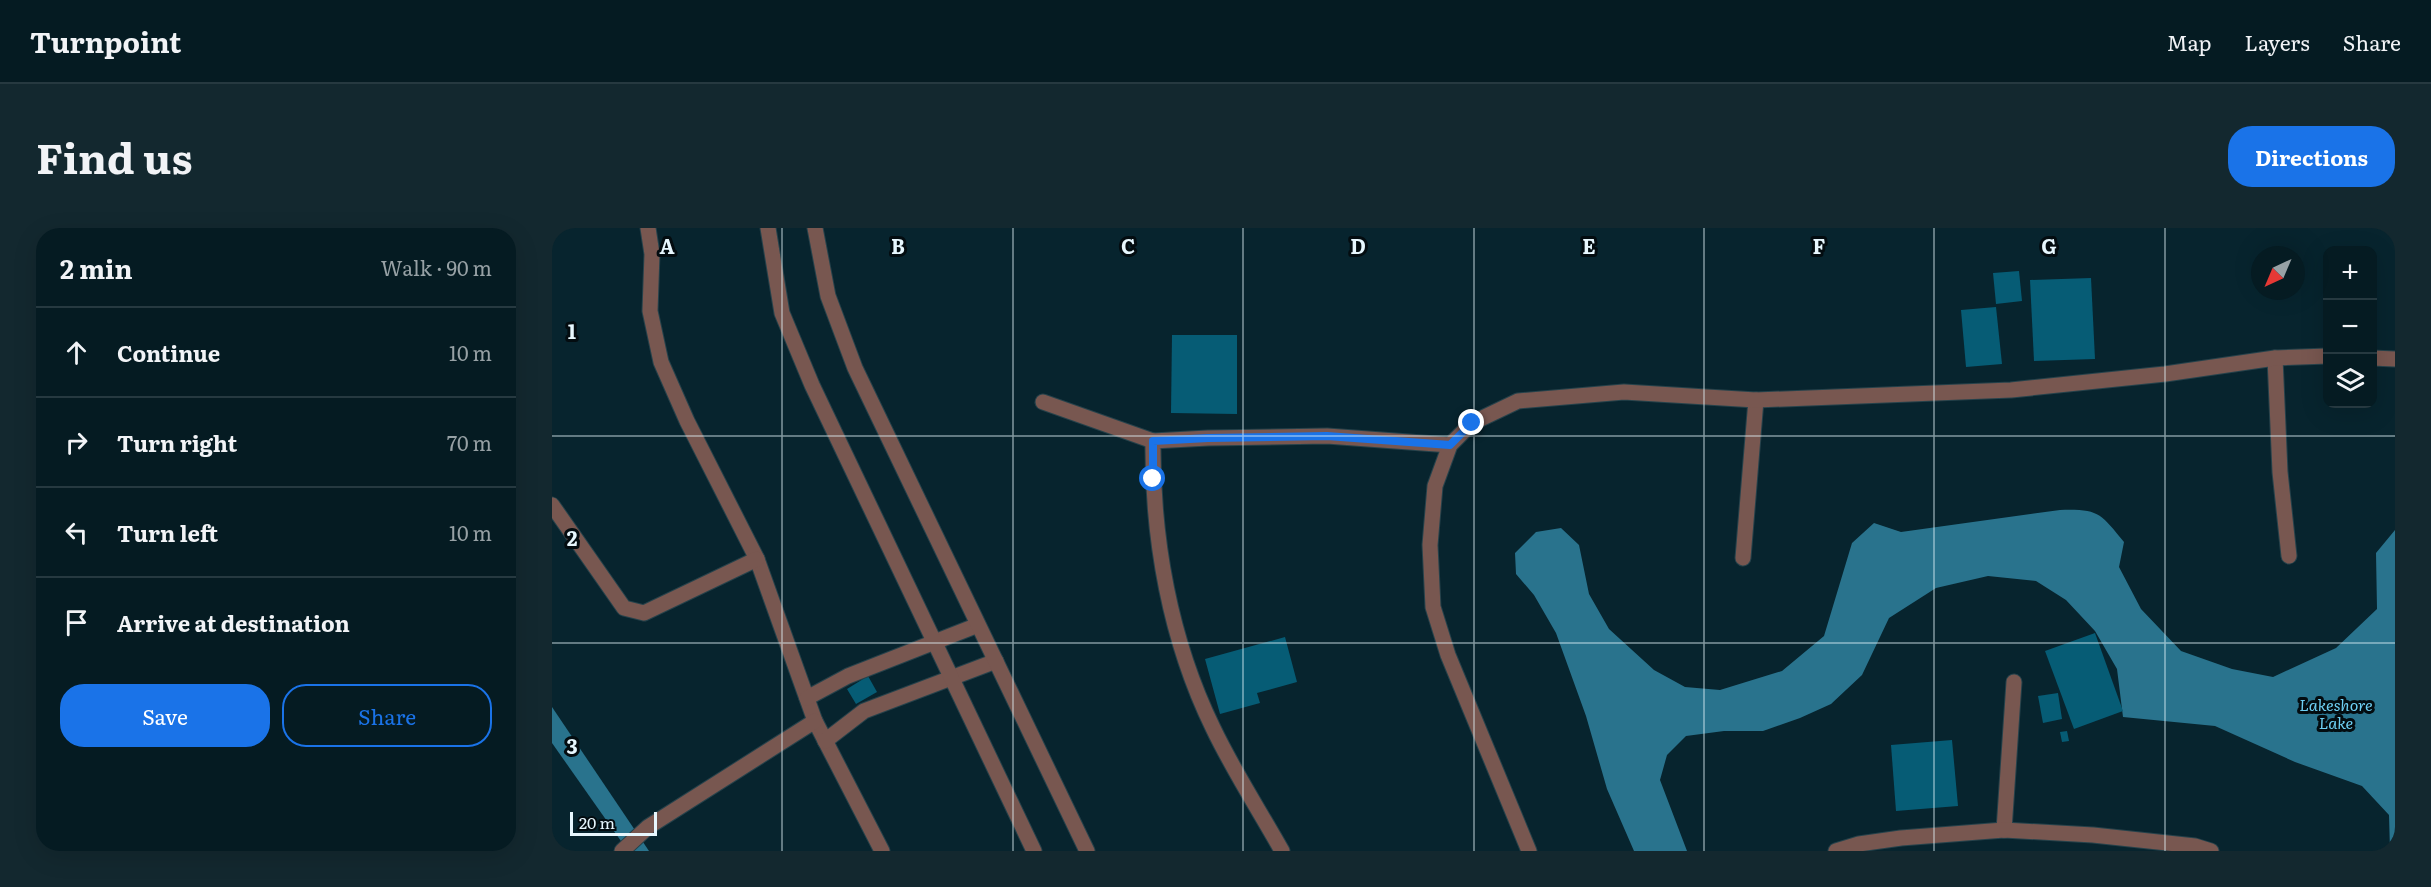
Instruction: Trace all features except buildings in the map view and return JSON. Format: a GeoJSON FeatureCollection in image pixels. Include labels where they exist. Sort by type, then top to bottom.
{"type":"FeatureCollection","features":[{"type":"Feature","properties":{"kind":"street"},"geometry":{"type":"LineString","coordinates":[[648,228],[652,254],[650,310],[661,362],[687,421],[757,559],[815,721],[882,851]]}},
{"type":"Feature","properties":{"kind":"street"},"geometry":{"type":"LineString","coordinates":[[768,228],[782,313],[812,385],[1034,851]]}},
{"type":"Feature","properties":{"kind":"street"},"geometry":{"type":"LineString","coordinates":[[815,228],[828,296],[855,368],[1087,851]]}},
{"type":"Feature","properties":{"kind":"street"},"geometry":{"type":"LineString","coordinates":[[1529,851],[1448,655],[1433,606],[1430,544],[1436,486],[1450,445],[1472,423],[1518,401],[1624,392],[1756,400],[2011,390],[2165,374],[2275,358],[2323,356]]}},
{"type":"Feature","properties":{"kind":"street"},"geometry":{"type":"LineString","coordinates":[[2275,358],[2280,472],[2289,556]]}},
{"type":"Feature","properties":{"kind":"street"},"geometry":{"type":"LineString","coordinates":[[2377,358],[2395,359]]}},
{"type":"Feature","properties":{"kind":"street"},"geometry":{"type":"LineString","coordinates":[[1743,558],[1756,400]]}},
{"type":"Feature","properties":{"kind":"street"},"geometry":{"type":"LineString","coordinates":[[1043,402],[1153,441],[1327,436],[1450,445]]}},
{"type":"Feature","properties":{"kind":"street"},"geometry":{"type":"LineString","coordinates":[[1153,441],[1156,530],[1170,601],[1186,662],[1213,728],[1282,851]]}},
{"type":"Feature","properties":{"kind":"street"},"geometry":{"type":"LineString","coordinates":[[552,506],[624,608],[645,613],[757,559]]}},
{"type":"Feature","properties":{"kind":"street"},"geometry":{"type":"LineString","coordinates":[[807,698],[848,676],[978,625]]}},
{"type":"Feature","properties":{"kind":"street"},"geometry":{"type":"LineString","coordinates":[[825,741],[864,711],[996,661]]}},
{"type":"Feature","properties":{"kind":"street"},"geometry":{"type":"LineString","coordinates":[[2004,830],[2014,682]]}},
{"type":"Feature","properties":{"kind":"street"},"geometry":{"type":"LineString","coordinates":[[622,851],[648,827],[815,721]]}},
{"type":"Feature","properties":{"kind":"street"},"geometry":{"type":"LineString","coordinates":[[1836,851],[1901,838],[2004,830],[2093,835],[2195,846],[2211,851]]}},
{"type":"Feature","properties":{"kind":"water","name":"Lakeshore Lake"},"geometry":{"type":"Polygon","coordinates":[[[2060,510],[2091,512],[2103,519],[2116,532],[2124,542],[2119,567],[2141,609],[2181,651],[2232,669],[2273,677],[2336,648],[2377,609],[2376,553],[2395,530],[2395,851],[2390,851],[2389,815],[2362,786],[2295,762],[2215,726],[2123,717],[2117,669],[2095,631],[2066,600],[2036,581],[1988,576],[1936,588],[1889,618],[1862,675],[1831,704],[1763,731],[1724,731],[1686,736],[1667,755],[1660,780],[1687,851],[1634,851],[1607,789],[1586,716],[1556,633],[1534,595],[1516,574],[1515,553],[1536,532],[1561,528],[1579,545],[1589,594],[1609,629],[1654,670],[1685,687],[1720,690],[1782,671],[1824,636],[1852,543],[1874,523],[1901,532],[2060,510]]]}},
{"type":"Feature","properties":{"kind":"water"},"geometry":{"type":"Polygon","coordinates":[[[552,707],[649,851],[628,851],[552,743],[552,707]]]}},
{"type":"Feature","properties":{"kind":"route"},"geometry":{"type":"LineString","coordinates":[[1153,479],[1153,441],[1327,436],[1450,445],[1472,423]]}}]}
